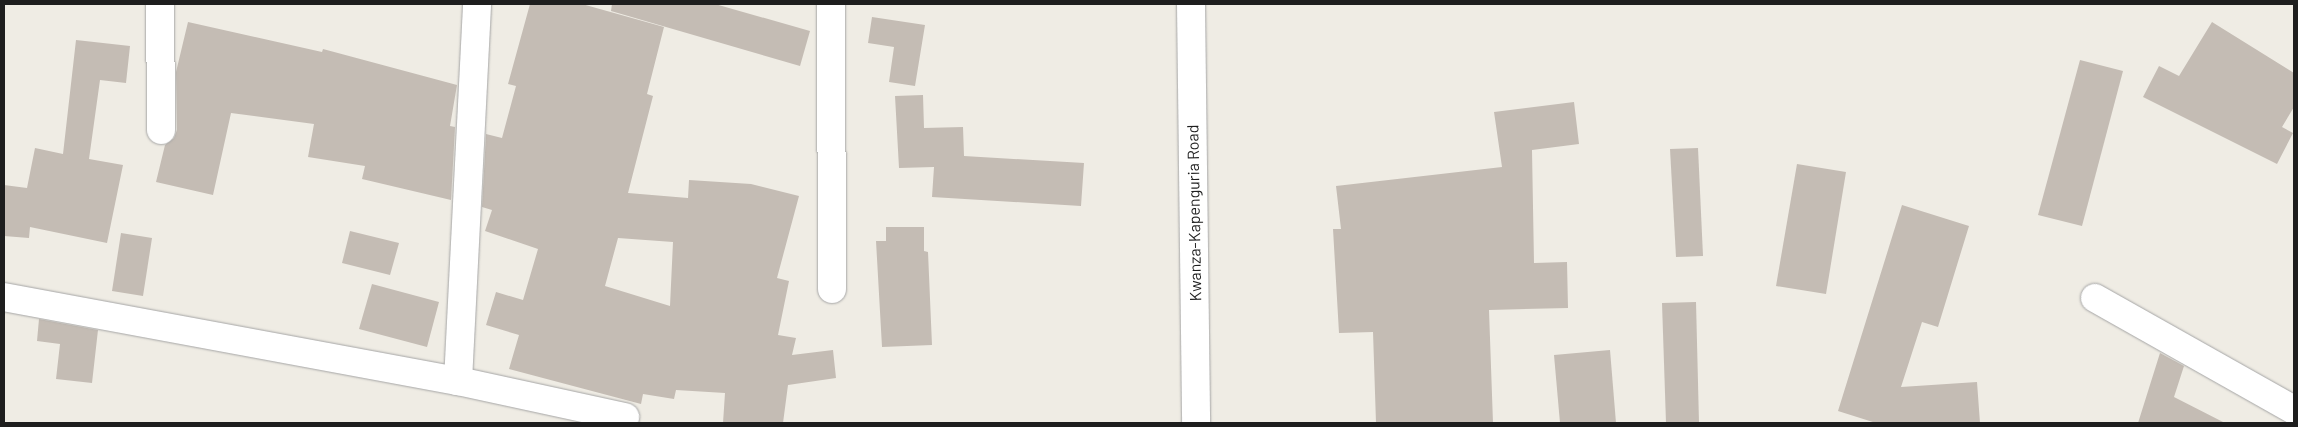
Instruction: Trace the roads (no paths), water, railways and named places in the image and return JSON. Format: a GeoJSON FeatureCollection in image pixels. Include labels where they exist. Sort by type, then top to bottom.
{"type":"FeatureCollection","features":[{"type":"Feature","properties":{"kind":"street"},"geometry":{"type":"LineString","coordinates":[[160,4],[161,130]]}},
{"type":"Feature","properties":{"kind":"street"},"geometry":{"type":"LineString","coordinates":[[458,381],[477,4]]}},
{"type":"Feature","properties":{"kind":"street"},"geometry":{"type":"LineString","coordinates":[[831,4],[832,289]]}},
{"type":"Feature","properties":{"kind":"street","name":"Kwanza-Kapenguria Road"},"geometry":{"type":"LineString","coordinates":[[1191,4],[1196,423]]}},
{"type":"Feature","properties":{"kind":"street"},"geometry":{"type":"LineString","coordinates":[[4,297],[458,381],[625,417]]}},
{"type":"Feature","properties":{"kind":"street"},"geometry":{"type":"LineString","coordinates":[[2095,298],[2294,410]]}}]}
